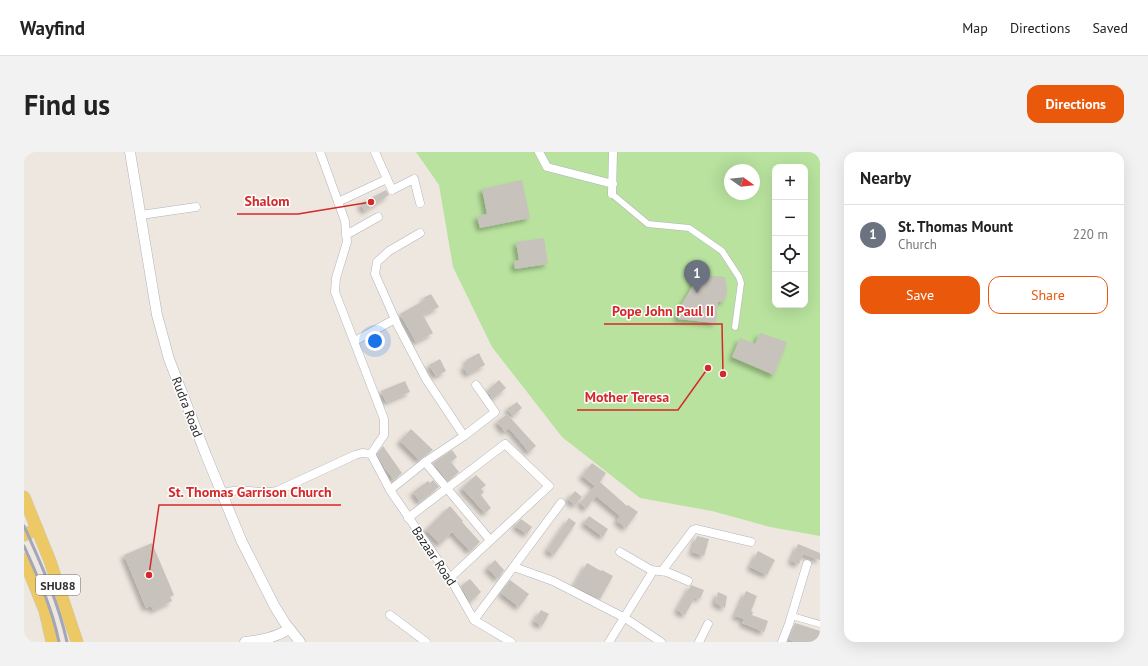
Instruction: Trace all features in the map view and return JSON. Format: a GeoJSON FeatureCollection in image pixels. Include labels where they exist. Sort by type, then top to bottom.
{"type":"FeatureCollection","features":[{"type":"Feature","properties":{"kind":"main road","name":"SHU88"},"geometry":{"type":"LineString","coordinates":[[24,497],[55,576],[77,642]]}},
{"type":"Feature","properties":{"kind":"main road"},"geometry":{"type":"LineString","coordinates":[[24,535],[37,529]]}},
{"type":"Feature","properties":{"kind":"main road","name":"SHU88"},"geometry":{"type":"LineString","coordinates":[[24,560],[44,612],[52,642]]}},
{"type":"Feature","properties":{"kind":"street","name":"Rudra Road"},"geometry":{"type":"LineString","coordinates":[[130,152],[157,315],[165,348],[187,408],[242,542],[275,607],[300,642]]}},
{"type":"Feature","properties":{"kind":"street"},"geometry":{"type":"LineString","coordinates":[[222,494],[237,490],[266,492],[277,491],[355,455],[362,453],[372,454],[384,435],[384,419],[335,292],[336,278],[347,242],[346,221],[320,152]]}},
{"type":"Feature","properties":{"kind":"street"},"geometry":{"type":"LineString","coordinates":[[374,152],[392,190],[414,179],[420,203]]}},
{"type":"Feature","properties":{"kind":"street"},"geometry":{"type":"LineString","coordinates":[[539,152],[547,167],[612,184]]}},
{"type":"Feature","properties":{"kind":"street"},"geometry":{"type":"LineString","coordinates":[[613,152],[612,194],[648,224],[689,228],[722,251],[739,277],[741,283],[735,327]]}},
{"type":"Feature","properties":{"kind":"street"},"geometry":{"type":"LineString","coordinates":[[338,202],[387,179]]}},
{"type":"Feature","properties":{"kind":"street"},"geometry":{"type":"LineString","coordinates":[[141,215],[196,207]]}},
{"type":"Feature","properties":{"kind":"street"},"geometry":{"type":"LineString","coordinates":[[346,235],[378,217]]}},
{"type":"Feature","properties":{"kind":"street"},"geometry":{"type":"LineString","coordinates":[[420,233],[389,250],[377,262],[375,274],[395,319],[426,379],[464,436]]}},
{"type":"Feature","properties":{"kind":"street"},"geometry":{"type":"LineString","coordinates":[[354,341],[395,319]]}},
{"type":"Feature","properties":{"kind":"street"},"geometry":{"type":"LineString","coordinates":[[390,490],[425,462],[464,436],[495,412],[476,385]]}},
{"type":"Feature","properties":{"kind":"street"},"geometry":{"type":"LineString","coordinates":[[408,518],[505,444],[549,486],[450,578]]}},
{"type":"Feature","properties":{"kind":"street","name":"Bazaar Road"},"geometry":{"type":"LineString","coordinates":[[372,454],[390,490],[450,578],[474,620],[511,642]]}},
{"type":"Feature","properties":{"kind":"street"},"geometry":{"type":"LineString","coordinates":[[425,462],[490,540]]}},
{"type":"Feature","properties":{"kind":"street"},"geometry":{"type":"LineString","coordinates":[[474,620],[561,503]]}},
{"type":"Feature","properties":{"kind":"street"},"geometry":{"type":"LineString","coordinates":[[662,571],[693,530],[696,529],[751,542]]}},
{"type":"Feature","properties":{"kind":"street"},"geometry":{"type":"LineString","coordinates":[[620,552],[653,571],[662,571],[688,581]]}},
{"type":"Feature","properties":{"kind":"street"},"geometry":{"type":"LineString","coordinates":[[782,642],[792,616],[807,564]]}},
{"type":"Feature","properties":{"kind":"street"},"geometry":{"type":"LineString","coordinates":[[514,567],[553,582],[624,618],[660,642]]}},
{"type":"Feature","properties":{"kind":"street"},"geometry":{"type":"LineString","coordinates":[[609,642],[653,571]]}},
{"type":"Feature","properties":{"kind":"street"},"geometry":{"type":"LineString","coordinates":[[390,615],[426,642]]}},
{"type":"Feature","properties":{"kind":"street"},"geometry":{"type":"LineString","coordinates":[[792,616],[820,624]]}},
{"type":"Feature","properties":{"kind":"street"},"geometry":{"type":"LineString","coordinates":[[699,642],[708,624]]}},
{"type":"Feature","properties":{"kind":"street"},"geometry":{"type":"LineString","coordinates":[[245,642],[269,638],[280,634],[289,628]]}},
{"type":"Feature","properties":{"kind":"green space"},"geometry":{"type":"Polygon","coordinates":[[[416,152],[820,152],[820,536],[770,527],[712,511],[640,498],[562,437],[492,347],[453,267],[439,185],[416,152]]]}},
{"type":"Feature","properties":{"kind":"building"},"geometry":{"type":"Polygon","coordinates":[[[522,180],[530,218],[480,228],[477,216],[487,214],[482,189],[522,180]]]}},
{"type":"Feature","properties":{"kind":"building"},"geometry":{"type":"Polygon","coordinates":[[[386,190],[389,195],[365,211],[360,204],[386,190]]]}},
{"type":"Feature","properties":{"kind":"building"},"geometry":{"type":"Polygon","coordinates":[[[544,238],[548,264],[515,269],[514,261],[519,260],[516,242],[544,238]]]}},
{"type":"Feature","properties":{"kind":"building"},"geometry":{"type":"Polygon","coordinates":[[[693,273],[725,277],[727,289],[726,297],[722,302],[718,302],[716,323],[678,319],[678,311],[692,287],[693,273]]]}},
{"type":"Feature","properties":{"kind":"building"},"geometry":{"type":"Polygon","coordinates":[[[431,294],[439,307],[423,315],[433,333],[416,342],[400,314],[425,300],[423,298],[431,294]]]}},
{"type":"Feature","properties":{"kind":"building"},"geometry":{"type":"Polygon","coordinates":[[[760,333],[787,342],[774,375],[732,357],[740,338],[755,344],[760,333]]]}},
{"type":"Feature","properties":{"kind":"building"},"geometry":{"type":"Polygon","coordinates":[[[479,353],[485,365],[468,374],[463,367],[468,364],[466,360],[479,353]]]}},
{"type":"Feature","properties":{"kind":"building"},"geometry":{"type":"Polygon","coordinates":[[[440,359],[446,371],[436,376],[429,365],[440,359]]]}},
{"type":"Feature","properties":{"kind":"building"},"geometry":{"type":"Polygon","coordinates":[[[499,380],[506,388],[493,399],[487,391],[499,380]]]}},
{"type":"Feature","properties":{"kind":"building"},"geometry":{"type":"Polygon","coordinates":[[[405,381],[410,392],[386,402],[381,391],[405,381]]]}},
{"type":"Feature","properties":{"kind":"building"},"geometry":{"type":"Polygon","coordinates":[[[517,402],[522,408],[513,416],[507,409],[517,402]]]}},
{"type":"Feature","properties":{"kind":"building"},"geometry":{"type":"Polygon","coordinates":[[[507,414],[536,446],[529,452],[509,428],[505,432],[497,422],[507,414]]]}},
{"type":"Feature","properties":{"kind":"building"},"geometry":{"type":"Polygon","coordinates":[[[411,429],[433,450],[419,460],[400,441],[411,429]]]}},
{"type":"Feature","properties":{"kind":"building"},"geometry":{"type":"Polygon","coordinates":[[[383,446],[402,473],[394,480],[384,467],[377,454],[383,446]]]}},
{"type":"Feature","properties":{"kind":"building"},"geometry":{"type":"Polygon","coordinates":[[[452,450],[457,457],[451,462],[459,472],[448,481],[433,463],[452,450]]]}},
{"type":"Feature","properties":{"kind":"building"},"geometry":{"type":"Polygon","coordinates":[[[592,463],[606,473],[600,482],[627,506],[628,505],[638,512],[626,528],[617,521],[620,516],[596,496],[586,509],[580,503],[595,486],[582,476],[592,463]]]}},
{"type":"Feature","properties":{"kind":"building"},"geometry":{"type":"Polygon","coordinates":[[[476,475],[486,485],[481,489],[484,492],[481,495],[491,508],[485,513],[462,488],[476,475]]]}},
{"type":"Feature","properties":{"kind":"building"},"geometry":{"type":"Polygon","coordinates":[[[433,480],[439,487],[420,502],[413,492],[428,481],[430,483],[433,480]]]}},
{"type":"Feature","properties":{"kind":"building"},"geometry":{"type":"Polygon","coordinates":[[[575,491],[582,497],[575,505],[568,499],[575,491]]]}},
{"type":"Feature","properties":{"kind":"building"},"geometry":{"type":"Polygon","coordinates":[[[450,506],[480,542],[470,551],[452,532],[440,544],[426,530],[450,506]]]}},
{"type":"Feature","properties":{"kind":"building"},"geometry":{"type":"Polygon","coordinates":[[[589,516],[608,529],[603,537],[584,523],[589,516]]]}},
{"type":"Feature","properties":{"kind":"building"},"geometry":{"type":"Polygon","coordinates":[[[569,518],[576,523],[554,555],[547,550],[569,518]]]}},
{"type":"Feature","properties":{"kind":"building"},"geometry":{"type":"Polygon","coordinates":[[[521,519],[532,527],[527,534],[515,526],[521,519]]]}},
{"type":"Feature","properties":{"kind":"building"},"geometry":{"type":"Polygon","coordinates":[[[697,536],[709,539],[704,556],[692,552],[697,536]]]}},
{"type":"Feature","properties":{"kind":"building"},"geometry":{"type":"Polygon","coordinates":[[[152,543],[174,595],[170,597],[172,601],[153,610],[151,606],[146,608],[124,555],[152,543]]]}},
{"type":"Feature","properties":{"kind":"building"},"geometry":{"type":"Polygon","coordinates":[[[798,544],[820,553],[820,560],[803,554],[799,564],[791,561],[798,544]]]}},
{"type":"Feature","properties":{"kind":"building"},"geometry":{"type":"Polygon","coordinates":[[[758,551],[775,560],[767,575],[750,567],[758,551]]]}},
{"type":"Feature","properties":{"kind":"building"},"geometry":{"type":"Polygon","coordinates":[[[495,560],[504,570],[498,579],[487,568],[495,560]]]}},
{"type":"Feature","properties":{"kind":"building"},"geometry":{"type":"Polygon","coordinates":[[[587,563],[613,576],[600,599],[574,586],[587,563]]]}},
{"type":"Feature","properties":{"kind":"building"},"geometry":{"type":"Polygon","coordinates":[[[470,579],[481,592],[470,602],[461,586],[470,579]]]}},
{"type":"Feature","properties":{"kind":"building"},"geometry":{"type":"Polygon","coordinates":[[[510,580],[529,594],[519,607],[501,593],[510,580]]]}},
{"type":"Feature","properties":{"kind":"building"},"geometry":{"type":"Polygon","coordinates":[[[691,585],[704,590],[700,599],[695,597],[685,615],[677,610],[691,585]]]}},
{"type":"Feature","properties":{"kind":"building"},"geometry":{"type":"Polygon","coordinates":[[[746,591],[757,596],[751,611],[753,612],[752,615],[768,621],[764,632],[742,623],[744,619],[735,616],[746,591]]]}},
{"type":"Feature","properties":{"kind":"building"},"geometry":{"type":"Polygon","coordinates":[[[718,592],[727,596],[725,608],[715,603],[718,592]]]}},
{"type":"Feature","properties":{"kind":"building"},"geometry":{"type":"Polygon","coordinates":[[[541,610],[549,614],[542,626],[534,621],[541,610]]]}},
{"type":"Feature","properties":{"kind":"building"},"geometry":{"type":"Polygon","coordinates":[[[795,623],[820,631],[820,642],[794,642],[789,639],[795,623]]]}},
{"type":"Feature","properties":{"kind":"railway"},"geometry":{"type":"LineString","coordinates":[[24,526],[54,597],[67,642]]}},
{"type":"Feature","properties":{"kind":"railway"},"geometry":{"type":"LineString","coordinates":[[24,546],[49,605],[59,642]]}},
{"type":"Feature","properties":{"kind":"place","name":"Shalom"},"geometry":{"type":"Point","coordinates":[371,202]}},
{"type":"Feature","properties":{"kind":"place","name":"St. Thomas Mount"},"geometry":{"type":"Point","coordinates":[697,293]}},
{"type":"Feature","properties":{"kind":"place","name":"Mother Teresa"},"geometry":{"type":"Point","coordinates":[708,368]}},
{"type":"Feature","properties":{"kind":"place","name":"Pope John Paul II"},"geometry":{"type":"Point","coordinates":[723,374]}},
{"type":"Feature","properties":{"kind":"place","name":"St. Thomas Garrison Church"},"geometry":{"type":"Point","coordinates":[149,575]}}]}
